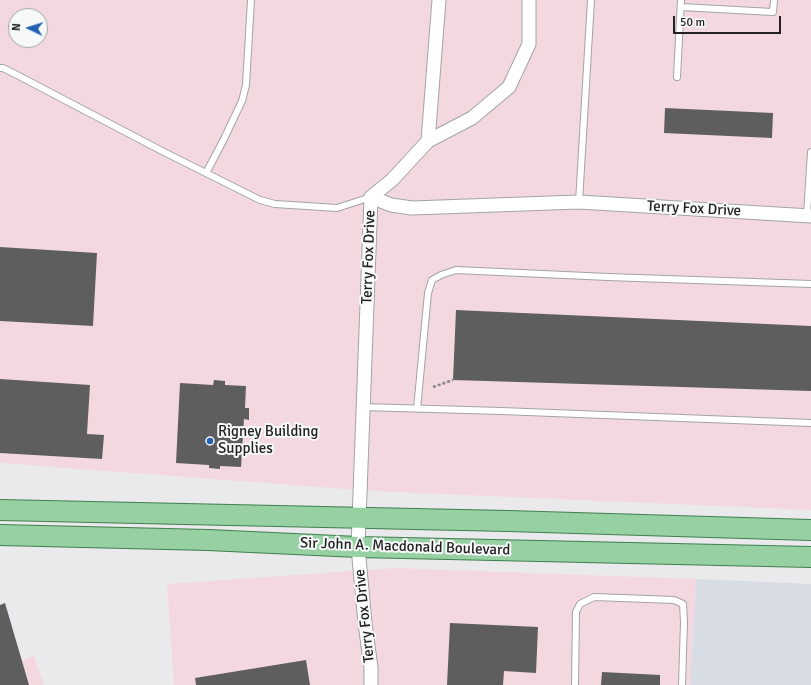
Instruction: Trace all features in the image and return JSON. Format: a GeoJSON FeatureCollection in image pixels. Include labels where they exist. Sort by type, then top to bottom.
{"type":"FeatureCollection","features":[{"type":"Feature","properties":{"kind":"main road","name":"Sir John A. Macdonald Boulevard"},"geometry":{"type":"LineString","coordinates":[[0,510],[516,521],[811,530]]}},
{"type":"Feature","properties":{"kind":"main road","name":"Sir John A. Macdonald Boulevard"},"geometry":{"type":"LineString","coordinates":[[0,535],[208,540],[358,546],[811,557]]}},
{"type":"Feature","properties":{"kind":"street"},"geometry":{"type":"LineString","coordinates":[[428,141],[439,0]]}},
{"type":"Feature","properties":{"kind":"street"},"geometry":{"type":"LineString","coordinates":[[371,197],[392,180],[428,141],[472,118],[509,87],[529,44],[529,0]]}},
{"type":"Feature","properties":{"kind":"street","name":"Terry Fox Drive"},"geometry":{"type":"LineString","coordinates":[[370,685],[371,668],[358,546],[371,197],[391,205],[412,208],[579,202],[809,215]]}},
{"type":"Feature","properties":{"kind":"lane"},"geometry":{"type":"LineString","coordinates":[[206,173],[242,101],[246,85],[251,0]]}},
{"type":"Feature","properties":{"kind":"lane"},"geometry":{"type":"LineString","coordinates":[[579,202],[591,0]]}},
{"type":"Feature","properties":{"kind":"lane"},"geometry":{"type":"LineString","coordinates":[[677,77],[682,0]]}},
{"type":"Feature","properties":{"kind":"lane"},"geometry":{"type":"LineString","coordinates":[[681,7],[773,12],[774,0]]}},
{"type":"Feature","properties":{"kind":"lane"},"geometry":{"type":"LineString","coordinates":[[0,68],[19,76],[162,152],[260,200],[275,204],[337,208],[371,197]]}},
{"type":"Feature","properties":{"kind":"lane"},"geometry":{"type":"LineString","coordinates":[[809,215],[811,152]]}},
{"type":"Feature","properties":{"kind":"lane"},"geometry":{"type":"LineString","coordinates":[[417,409],[428,293],[432,280],[456,270],[623,278],[811,284]]}},
{"type":"Feature","properties":{"kind":"lane"},"geometry":{"type":"LineString","coordinates":[[363,407],[811,423]]}},
{"type":"Feature","properties":{"kind":"lane"},"geometry":{"type":"LineString","coordinates":[[574,685],[576,612],[580,604],[594,597],[674,600],[683,604],[684,622],[682,685]]}},
{"type":"Feature","properties":{"kind":"path"},"geometry":{"type":"LineString","coordinates":[[433,386],[453,380]]}},
{"type":"Feature","properties":{"kind":"shaded area"},"geometry":{"type":"Polygon","coordinates":[[[0,0],[811,0],[811,510],[371,491],[0,463],[0,0]]]}},
{"type":"Feature","properties":{"kind":"shaded area"},"geometry":{"type":"Polygon","coordinates":[[[395,568],[696,579],[690,685],[174,685],[167,584],[395,568]]]}},
{"type":"Feature","properties":{"kind":"shaded area"},"geometry":{"type":"Polygon","coordinates":[[[696,579],[811,584],[811,685],[690,685],[696,579]]]}},
{"type":"Feature","properties":{"kind":"shaded area"},"geometry":{"type":"Polygon","coordinates":[[[34,656],[44,685],[0,685],[0,667],[34,656]]]}},
{"type":"Feature","properties":{"kind":"building"},"geometry":{"type":"Polygon","coordinates":[[[665,108],[773,113],[772,138],[664,133],[665,108]]]}},
{"type":"Feature","properties":{"kind":"building"},"geometry":{"type":"Polygon","coordinates":[[[0,247],[97,253],[93,326],[0,321],[0,247]]]}},
{"type":"Feature","properties":{"kind":"building"},"geometry":{"type":"Polygon","coordinates":[[[456,310],[811,326],[811,391],[453,380],[456,310]]]}},
{"type":"Feature","properties":{"kind":"building"},"geometry":{"type":"Polygon","coordinates":[[[0,379],[90,385],[87,434],[104,435],[102,459],[0,453],[0,379]]]}},
{"type":"Feature","properties":{"kind":"building","name":"Rigney Building Supplies"},"geometry":{"type":"Polygon","coordinates":[[[214,380],[225,381],[225,385],[246,386],[245,408],[249,408],[249,420],[244,419],[241,467],[220,466],[220,469],[209,468],[209,465],[176,463],[180,383],[213,385],[214,380]]]}},
{"type":"Feature","properties":{"kind":"building"},"geometry":{"type":"Polygon","coordinates":[[[5,603],[29,685],[0,685],[0,605],[5,603]]]}},
{"type":"Feature","properties":{"kind":"building"},"geometry":{"type":"Polygon","coordinates":[[[450,623],[538,627],[536,673],[504,671],[503,685],[447,685],[450,623]]]}},
{"type":"Feature","properties":{"kind":"building"},"geometry":{"type":"Polygon","coordinates":[[[306,660],[310,685],[196,685],[195,678],[306,660]]]}},
{"type":"Feature","properties":{"kind":"building"},"geometry":{"type":"Polygon","coordinates":[[[602,672],[660,675],[660,685],[601,685],[602,672]]]}},
{"type":"Feature","properties":{"kind":"place","name":"Rigney Building Supplies"},"geometry":{"type":"Point","coordinates":[210,441]}}]}
